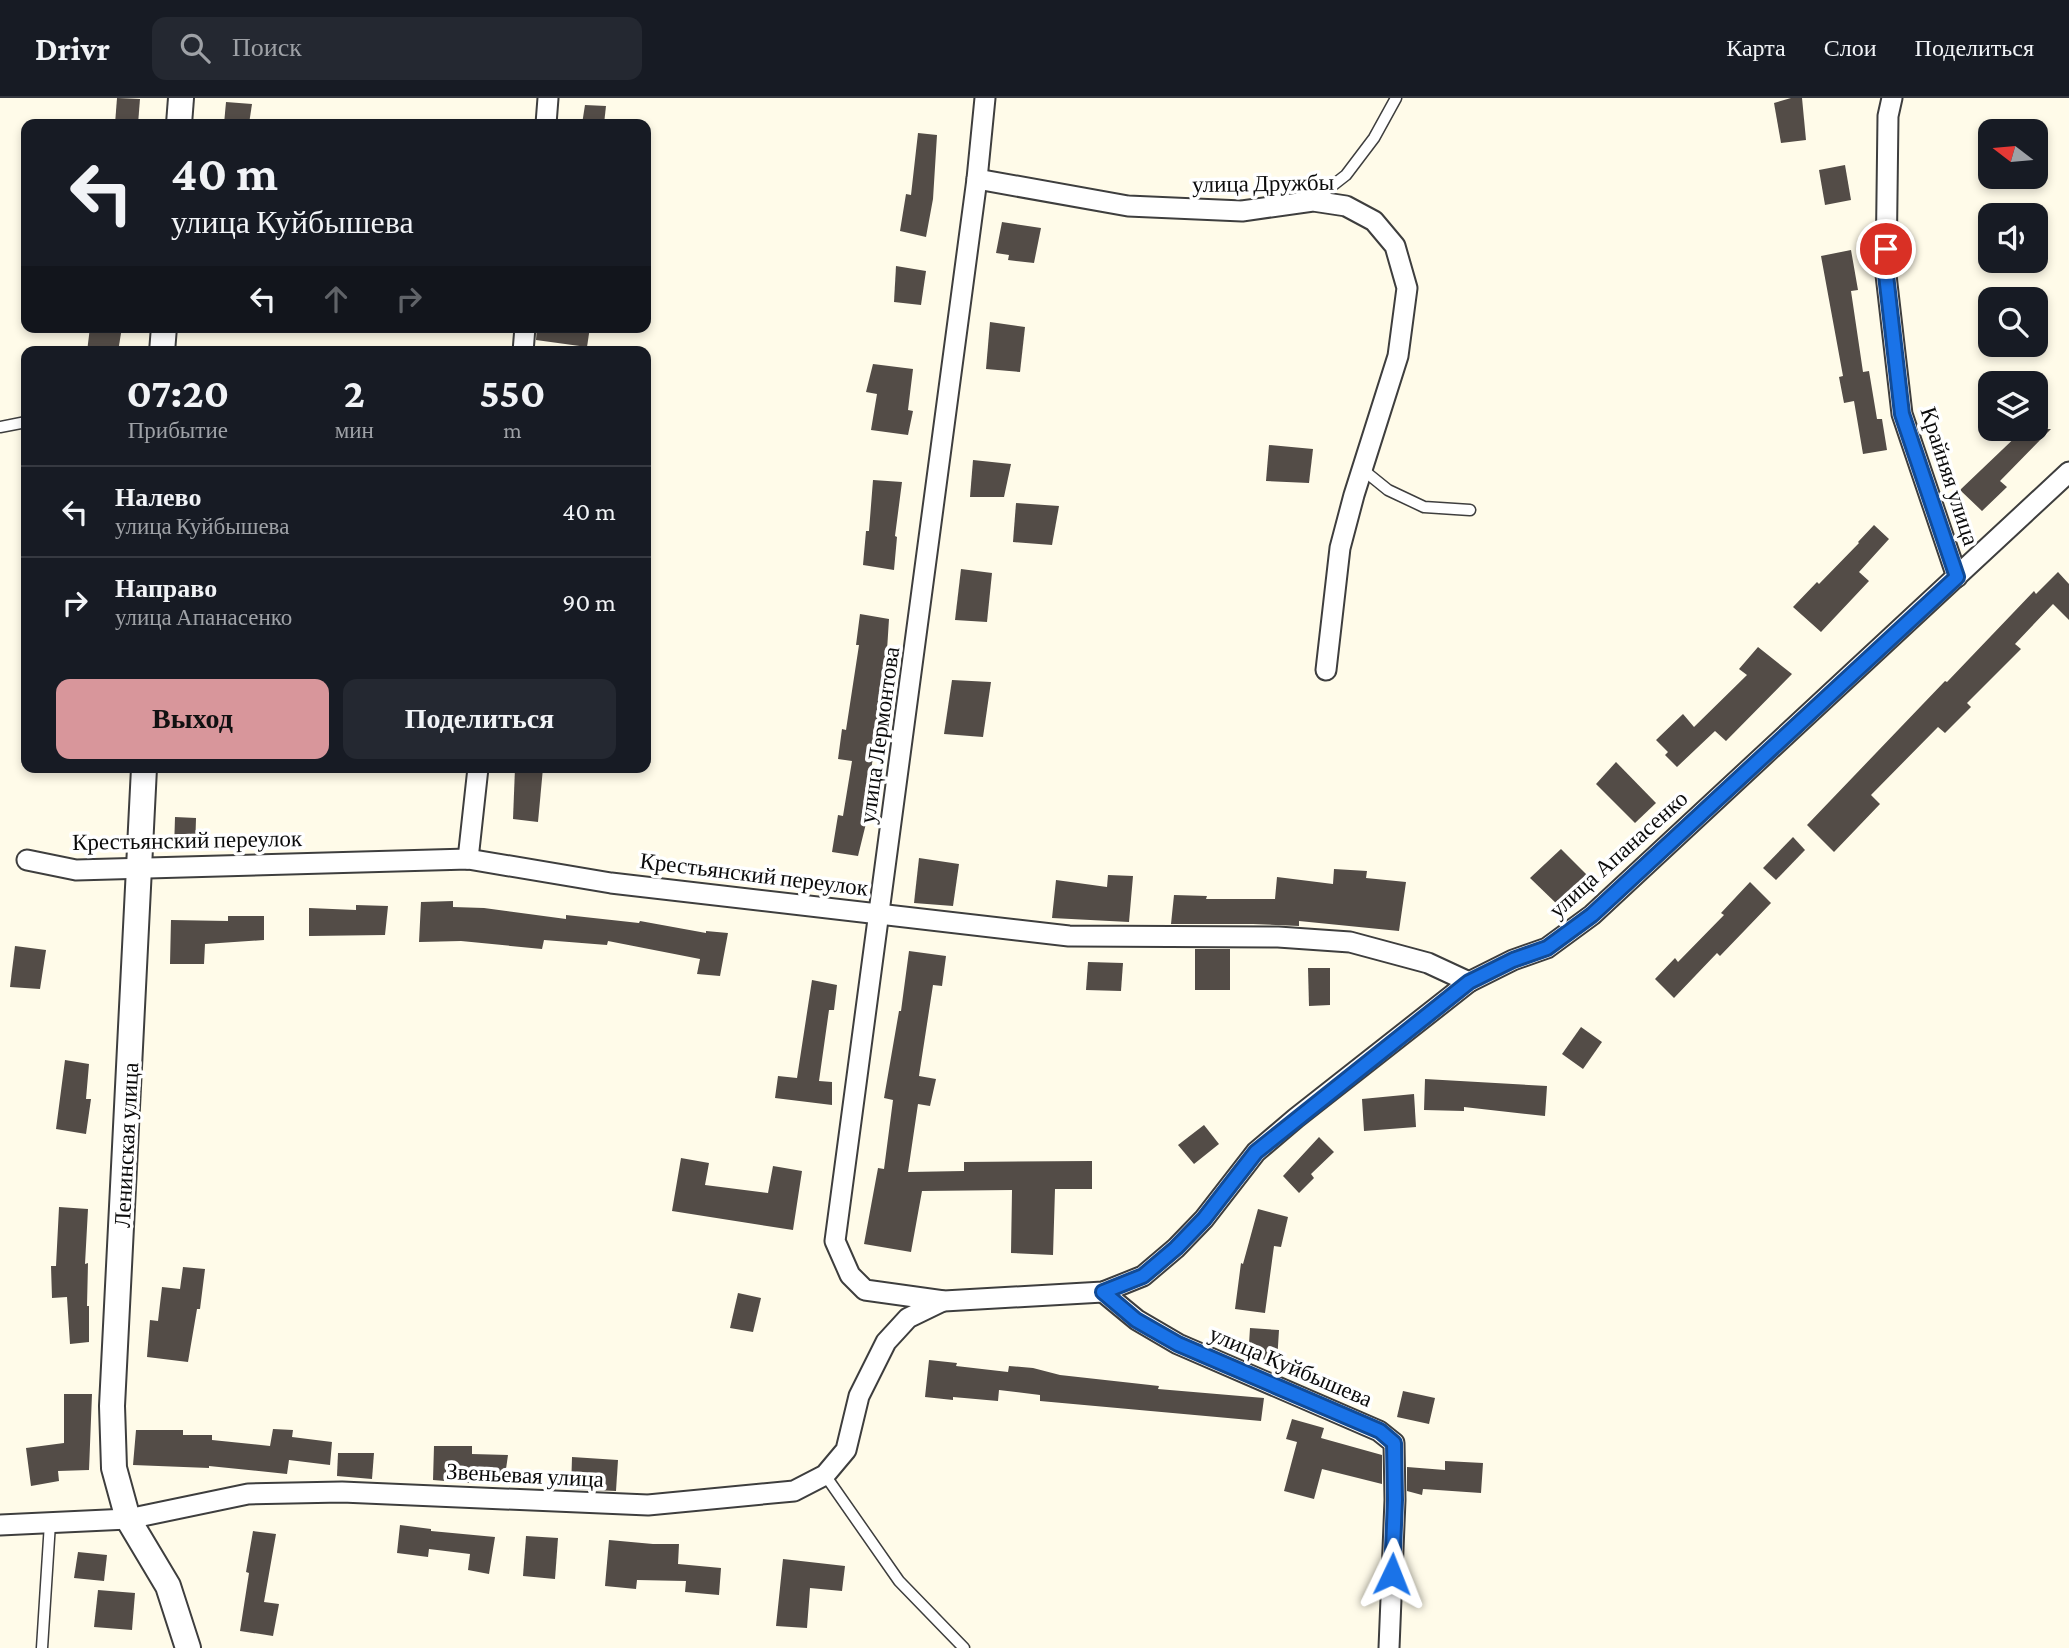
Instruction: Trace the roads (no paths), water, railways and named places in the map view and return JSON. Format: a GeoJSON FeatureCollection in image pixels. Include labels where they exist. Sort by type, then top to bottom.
{"type":"FeatureCollection","features":[{"type":"Feature","properties":{"kind":"street"},"geometry":{"type":"LineString","coordinates":[[179,119],[181,98]]}},
{"type":"Feature","properties":{"kind":"street"},"geometry":{"type":"LineString","coordinates":[[546,119],[548,98]]}},
{"type":"Feature","properties":{"kind":"street","name":"улица Лермонтова"},"geometry":{"type":"LineString","coordinates":[[944,1301],[865,1290],[850,1275],[835,1241],[978,179],[985,98]]}},
{"type":"Feature","properties":{"kind":"street","name":"Крайняя улица"},"geometry":{"type":"LineString","coordinates":[[1892,98],[1888,116],[1886,275],[1902,414],[1957,577]]}},
{"type":"Feature","properties":{"kind":"street","name":"улица Дружбы"},"geometry":{"type":"LineString","coordinates":[[978,179],[1128,206],[1242,211],[1313,201],[1346,206],[1374,221],[1395,246],[1407,288],[1398,356],[1340,548],[1326,670]]}},
{"type":"Feature","properties":{"kind":"street","name":"улица Апанасенко"},"geometry":{"type":"LineString","coordinates":[[944,1301],[1103,1292],[1143,1276],[1204,1219],[1256,1152],[1469,982],[1513,960],[1547,948],[1592,915],[2069,471]]}},
{"type":"Feature","properties":{"kind":"street","name":"Ленинская улица"},"geometry":{"type":"LineString","coordinates":[[144,773],[113,1406],[114,1468],[128,1519],[167,1586],[188,1648]]}},
{"type":"Feature","properties":{"kind":"street"},"geometry":{"type":"LineString","coordinates":[[468,859],[477,773]]}},
{"type":"Feature","properties":{"kind":"street","name":"Крестьянский переулок"},"geometry":{"type":"LineString","coordinates":[[27,860],[76,870],[468,859],[611,883],[1069,936],[1278,937],[1350,942],[1428,963],[1469,982]]}},
{"type":"Feature","properties":{"kind":"street","name":"улица Куйбышева"},"geometry":{"type":"LineString","coordinates":[[1103,1292],[1136,1320],[1178,1344],[1380,1431],[1394,1443],[1395,1500],[1389,1648]]}},
{"type":"Feature","properties":{"kind":"street","name":"Звеньевая улица"},"geometry":{"type":"LineString","coordinates":[[0,1525],[128,1519],[248,1494],[342,1492],[648,1506],[794,1491],[825,1475],[846,1450],[859,1396],[886,1342],[908,1318],[944,1301]]}},
{"type":"Feature","properties":{"kind":"lane"},"geometry":{"type":"LineString","coordinates":[[1313,201],[1346,175],[1374,138],[1396,98]]}},
{"type":"Feature","properties":{"kind":"lane"},"geometry":{"type":"LineString","coordinates":[[0,427],[21,423]]}},
{"type":"Feature","properties":{"kind":"lane"},"geometry":{"type":"LineString","coordinates":[[1362,470],[1388,490],[1424,507],[1470,510]]}},
{"type":"Feature","properties":{"kind":"lane"},"geometry":{"type":"LineString","coordinates":[[825,1475],[899,1581],[964,1648]]}},
{"type":"Feature","properties":{"kind":"lane"},"geometry":{"type":"LineString","coordinates":[[42,1648],[50,1523]]}}]}
